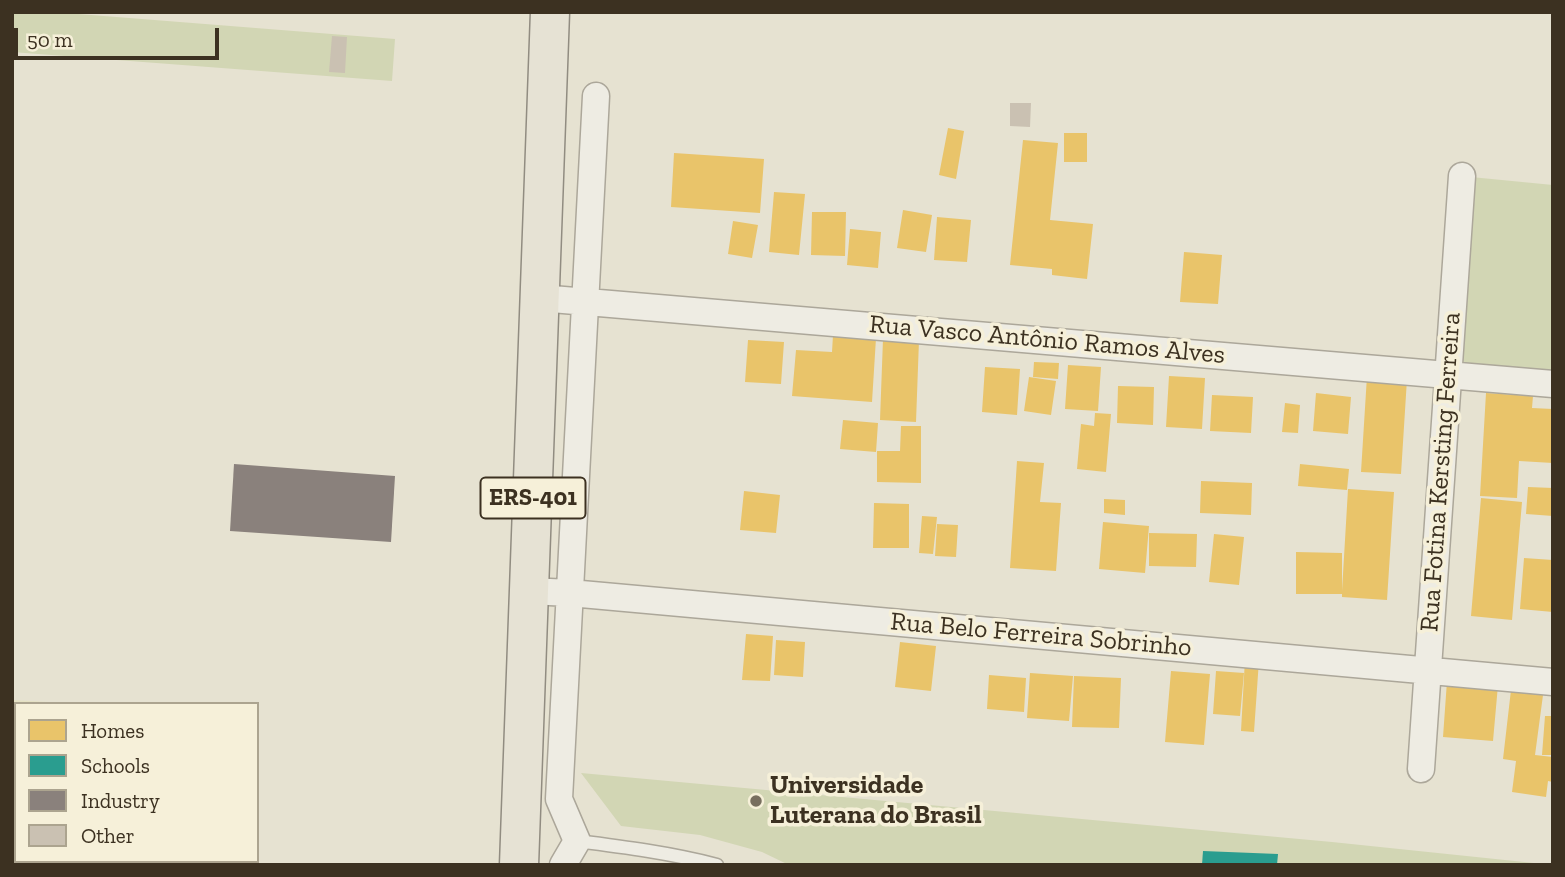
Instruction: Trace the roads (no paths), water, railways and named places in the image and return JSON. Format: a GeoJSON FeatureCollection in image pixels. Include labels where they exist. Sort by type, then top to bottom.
{"type":"FeatureCollection","features":[{"type":"Feature","properties":{"kind":"main road","name":"ERS-401"},"geometry":{"type":"LineString","coordinates":[[519,865],[550,12]]}},
{"type":"Feature","properties":{"kind":"street"},"geometry":{"type":"LineString","coordinates":[[563,865],[577,841],[559,799],[596,96]]}},
{"type":"Feature","properties":{"kind":"street","name":"Rua Fotina Kersting Ferreira"},"geometry":{"type":"LineString","coordinates":[[1421,769],[1462,176]]}},
{"type":"Feature","properties":{"kind":"street","name":"Rua Vasco Antônio Ramos Alves"},"geometry":{"type":"LineString","coordinates":[[540,298],[1553,384]]}},
{"type":"Feature","properties":{"kind":"street","name":"Rua Belo Ferreira Sobrinho"},"geometry":{"type":"LineString","coordinates":[[529,591],[1553,682]]}},
{"type":"Feature","properties":{"kind":"street"},"geometry":{"type":"LineString","coordinates":[[523,769],[559,799]]}},
{"type":"Feature","properties":{"kind":"lane"},"geometry":{"type":"LineString","coordinates":[[577,841],[656,851],[717,865]]}},
{"type":"Feature","properties":{"kind":"place","name":"Universidade Luterana do Brasil"},"geometry":{"type":"Point","coordinates":[756,801]}}]}
